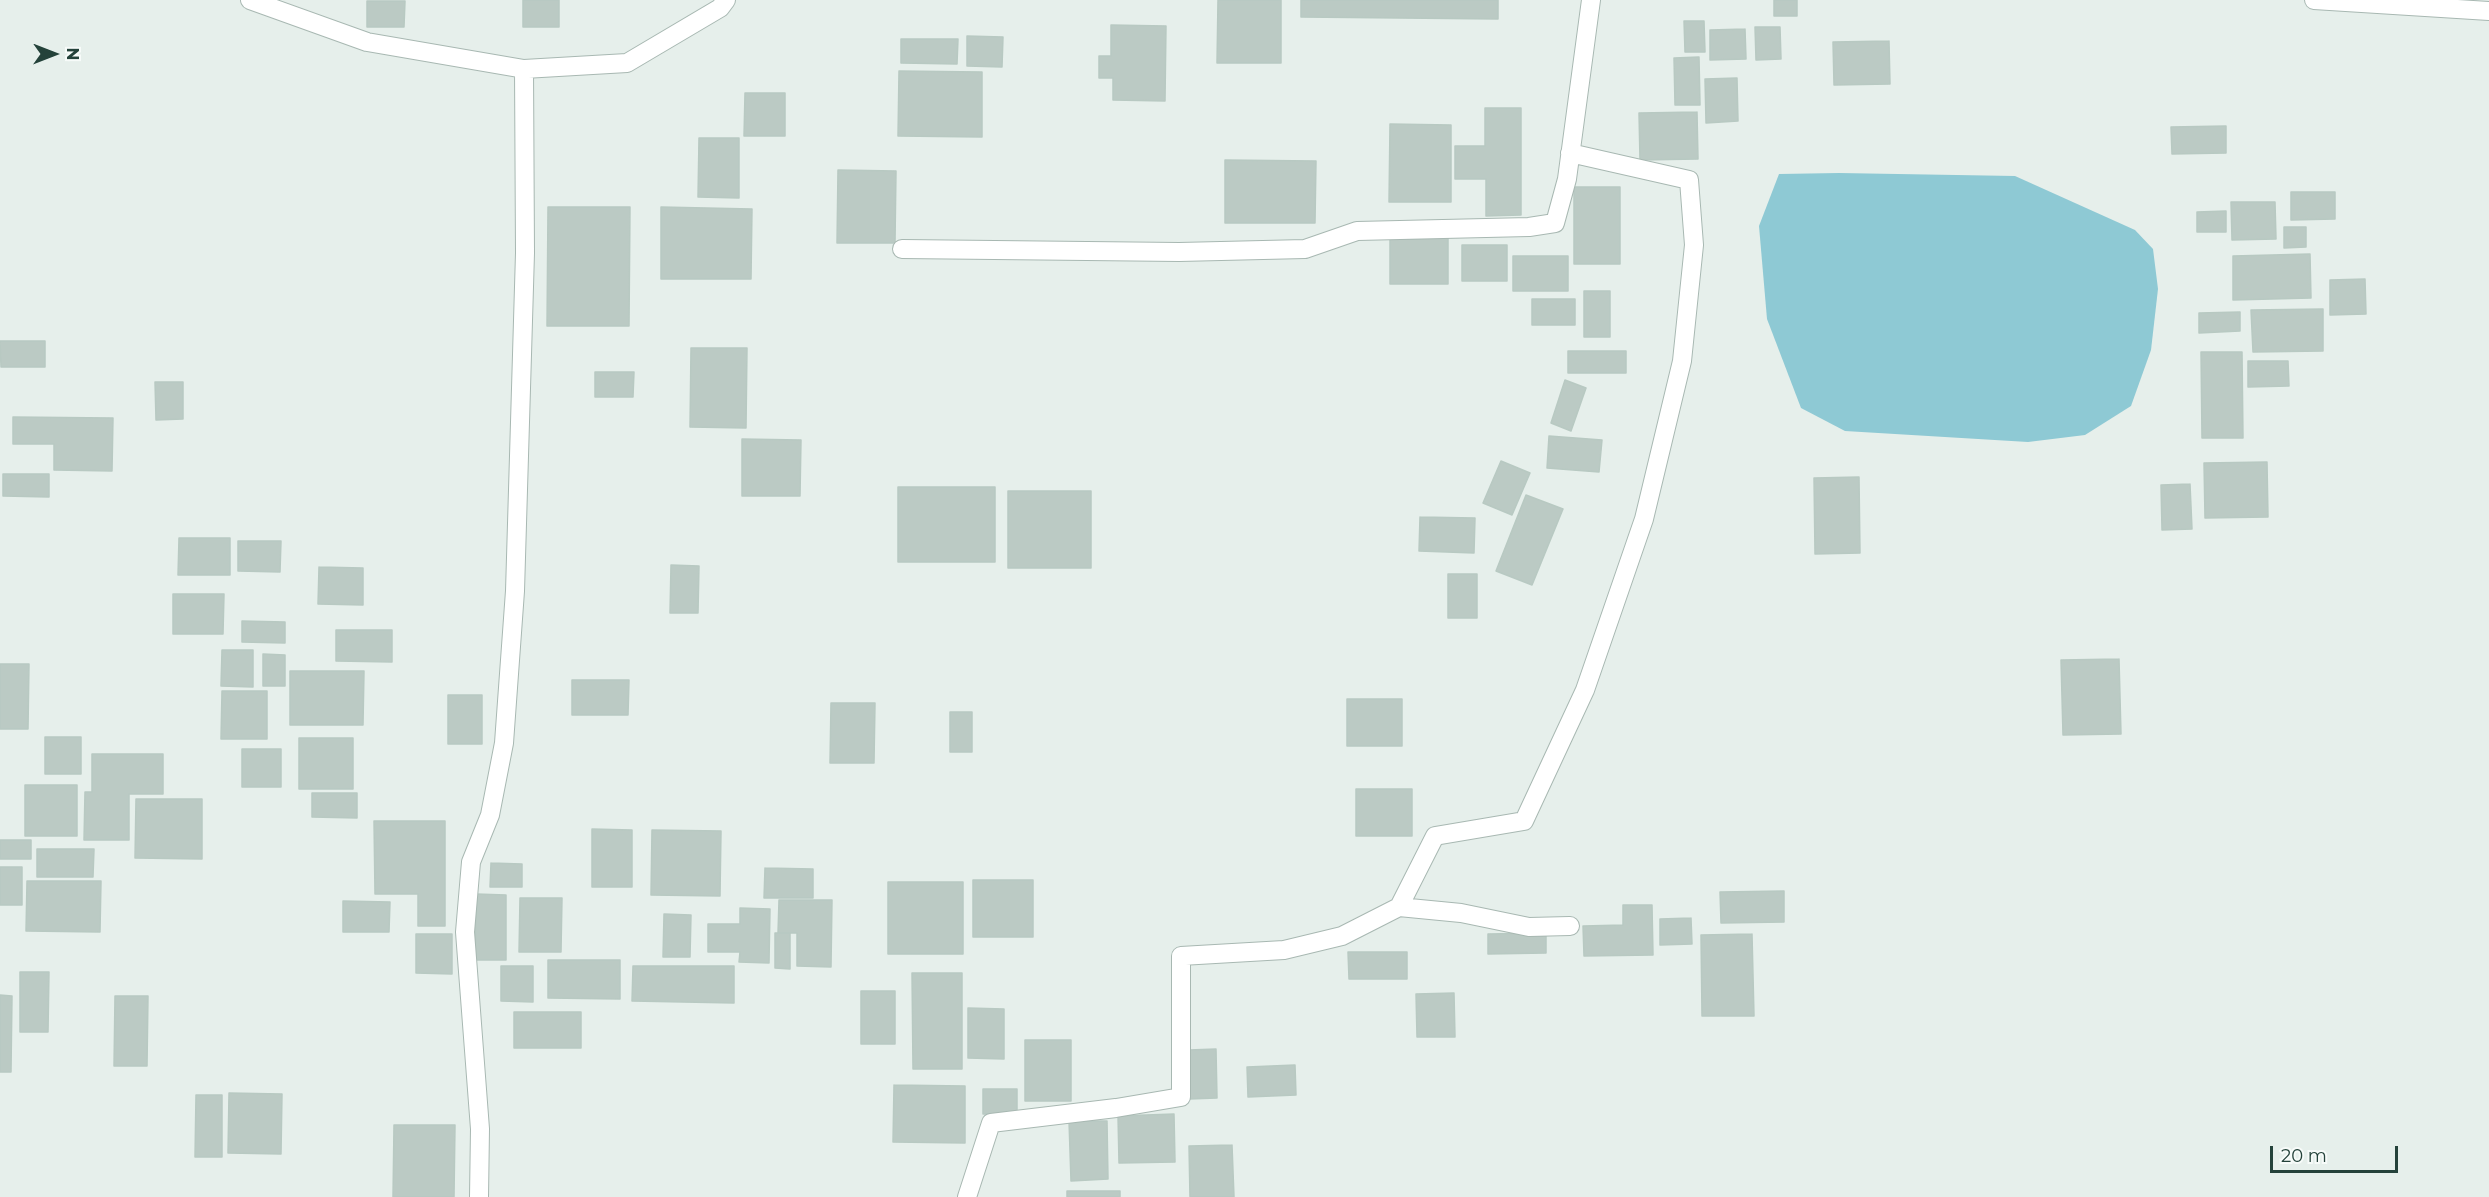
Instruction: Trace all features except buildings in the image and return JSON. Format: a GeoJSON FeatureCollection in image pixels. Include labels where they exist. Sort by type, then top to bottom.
{"type":"FeatureCollection","features":[{"type":"Feature","properties":{"kind":"street"},"geometry":{"type":"LineString","coordinates":[[250,0],[367,42],[524,69],[627,63],[720,8],[726,0]]}},
{"type":"Feature","properties":{"kind":"street"},"geometry":{"type":"LineString","coordinates":[[902,249],[1179,252],[1305,249],[1357,231],[1529,227],[1556,222],[1567,179],[1591,0]]}},
{"type":"Feature","properties":{"kind":"street"},"geometry":{"type":"LineString","coordinates":[[2314,0],[2489,11]]}},
{"type":"Feature","properties":{"kind":"street"},"geometry":{"type":"LineString","coordinates":[[479,1197],[480,1129],[465,932],[471,862],[490,815],[504,743],[514,603],[525,253],[524,69]]}},
{"type":"Feature","properties":{"kind":"street"},"geometry":{"type":"LineString","coordinates":[[1399,908],[1435,836],[1524,821],[1589,680],[1644,519],[1679,372],[1694,245],[1689,180],[1570,153]]}},
{"type":"Feature","properties":{"kind":"street"},"geometry":{"type":"LineString","coordinates":[[967,1197],[991,1123],[1116,1108],[1181,1097],[1181,956],[1284,950],[1342,936],[1399,908],[1461,913],[1528,927],[1570,926]]}},
{"type":"Feature","properties":{"kind":"water"},"geometry":{"type":"Polygon","coordinates":[[[1779,174],[2015,176],[2135,230],[2153,249],[2158,289],[2151,350],[2131,406],[2085,435],[2028,442],[1845,431],[1801,408],[1767,319],[1759,226],[1779,174]]]}}]}
